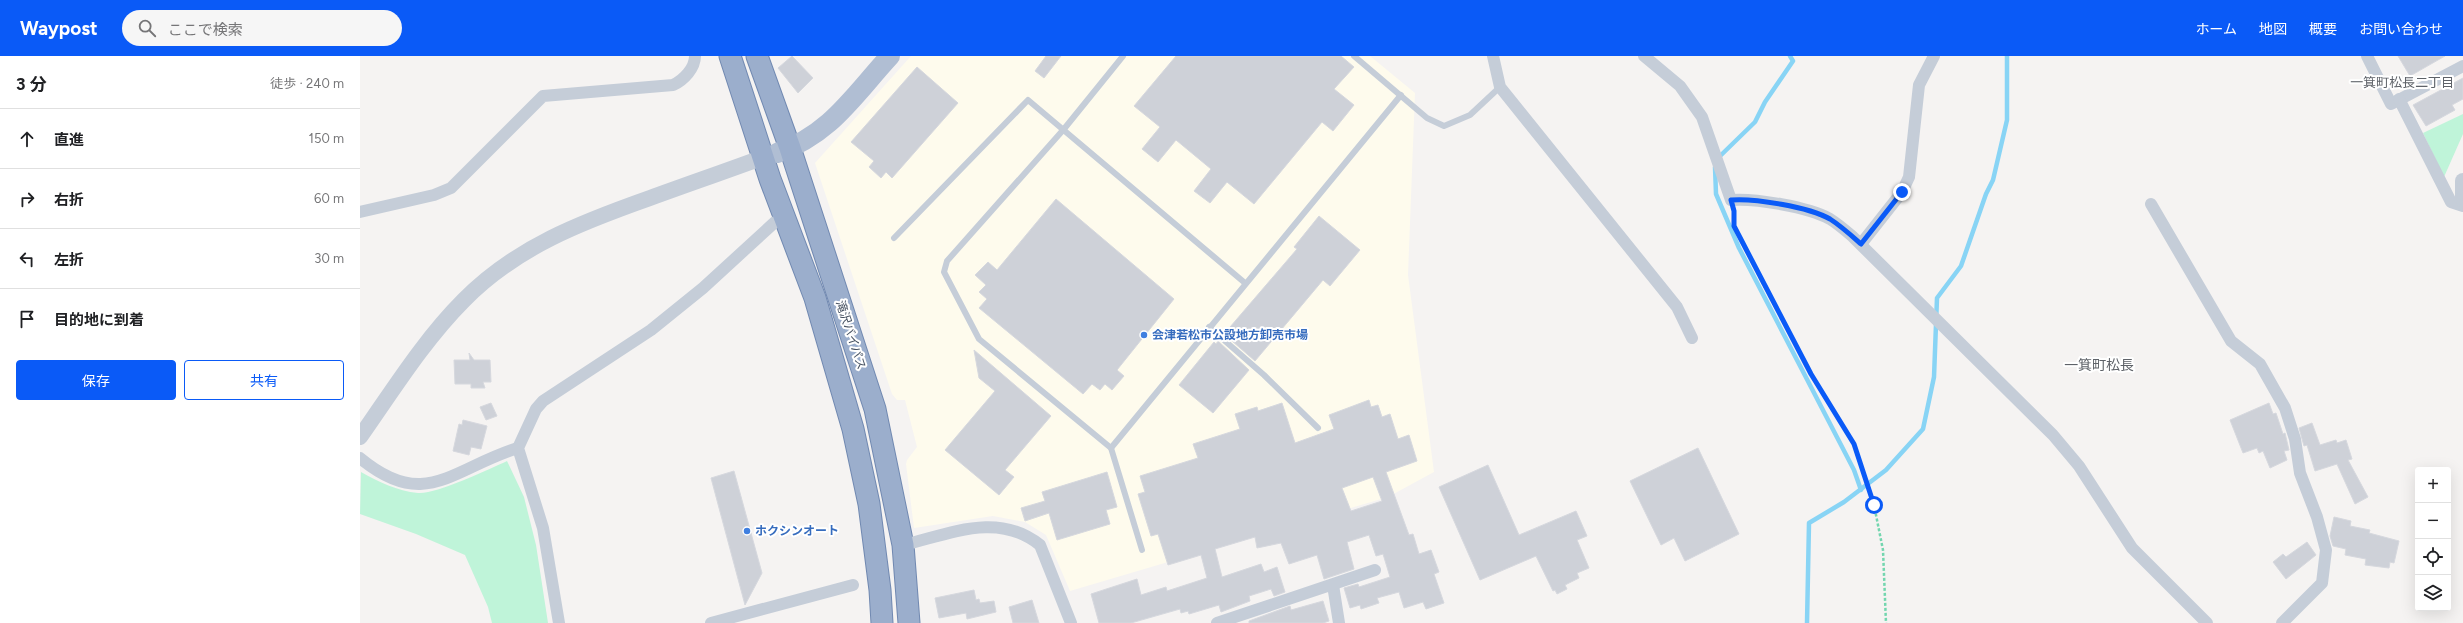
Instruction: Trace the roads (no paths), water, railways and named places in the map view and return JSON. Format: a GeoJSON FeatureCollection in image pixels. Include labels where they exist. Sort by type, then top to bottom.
{"type":"FeatureCollection","features":[{"type":"Feature","properties":{"kind":"highway","name":"滝沢バイパス"},"geometry":{"type":"LineString","coordinates":[[730,56],[777,153],[875,409],[903,545],[908,623]]}},
{"type":"Feature","properties":{"kind":"highway","name":"滝沢バイパス"},"geometry":{"type":"LineString","coordinates":[[757,56],[777,153],[815,298],[853,429],[869,504],[880,590],[882,623]]}},
{"type":"Feature","properties":{"kind":"main road"},"geometry":{"type":"LineString","coordinates":[[777,153],[816,134],[838,115],[890,56]]}},
{"type":"Feature","properties":{"kind":"street"},"geometry":{"type":"LineString","coordinates":[[360,212],[434,195],[450,188],[543,96],[673,84],[682,80],[694,61],[694,56]]}},
{"type":"Feature","properties":{"kind":"street"},"geometry":{"type":"LineString","coordinates":[[1493,56],[1500,87],[1677,307],[1692,338]]}},
{"type":"Feature","properties":{"kind":"street"},"geometry":{"type":"LineString","coordinates":[[1644,56],[1680,86],[1702,117],[1731,200],[1748,198],[1807,210],[1830,219],[1861,244],[2053,435],[2079,466],[2132,548],[2207,623]]}},
{"type":"Feature","properties":{"kind":"street"},"geometry":{"type":"LineString","coordinates":[[1861,244],[1902,192],[1909,177],[1919,85],[1934,56]]}},
{"type":"Feature","properties":{"kind":"street"},"geometry":{"type":"LineString","coordinates":[[2367,56],[2391,104],[2463,66]]}},
{"type":"Feature","properties":{"kind":"street"},"geometry":{"type":"LineString","coordinates":[[2399,99],[2451,202],[2463,206]]}},
{"type":"Feature","properties":{"kind":"street"},"geometry":{"type":"LineString","coordinates":[[360,437],[449,316],[464,299],[500,268],[540,242],[563,230],[777,153]]}},
{"type":"Feature","properties":{"kind":"street"},"geometry":{"type":"LineString","coordinates":[[2463,181],[2463,199]]}},
{"type":"Feature","properties":{"kind":"street"},"geometry":{"type":"LineString","coordinates":[[2151,204],[2231,341],[2260,364],[2285,408],[2295,439],[2300,473],[2317,517],[2326,550],[2322,583],[2282,623]]}},
{"type":"Feature","properties":{"kind":"street"},"geometry":{"type":"LineString","coordinates":[[559,623],[543,528],[518,448],[536,409],[543,402],[651,330],[703,288],[775,222]]}},
{"type":"Feature","properties":{"kind":"street"},"geometry":{"type":"LineString","coordinates":[[360,458],[382,475],[402,482],[424,485],[441,482],[491,456],[518,448]]}},
{"type":"Feature","properties":{"kind":"street"},"geometry":{"type":"LineString","coordinates":[[903,545],[986,526],[1008,527],[1030,536],[1040,545],[1071,623]]}},
{"type":"Feature","properties":{"kind":"street"},"geometry":{"type":"LineString","coordinates":[[1217,623],[1375,570]]}},
{"type":"Feature","properties":{"kind":"street"},"geometry":{"type":"LineString","coordinates":[[711,623],[853,584]]}},
{"type":"Feature","properties":{"kind":"street"},"geometry":{"type":"LineString","coordinates":[[1333,584],[1339,623]]}},
{"type":"Feature","properties":{"kind":"lane"},"geometry":{"type":"LineString","coordinates":[[1123,56],[1064,129],[947,261],[944,272],[979,339],[1111,448],[1142,550]]}},
{"type":"Feature","properties":{"kind":"lane"},"geometry":{"type":"LineString","coordinates":[[1354,56],[1427,118],[1444,126],[1470,115],[1500,87]]}},
{"type":"Feature","properties":{"kind":"lane"},"geometry":{"type":"LineString","coordinates":[[1111,448],[1401,95]]}},
{"type":"Feature","properties":{"kind":"lane"},"geometry":{"type":"LineString","coordinates":[[894,238],[1028,100],[1245,283]]}},
{"type":"Feature","properties":{"kind":"lane"},"geometry":{"type":"LineString","coordinates":[[1209,328],[1264,375],[1318,428]]}},
{"type":"Feature","properties":{"kind":"waterway"},"geometry":{"type":"LineString","coordinates":[[1718,158],[1755,122],[1765,102],[1793,61],[1790,56]]}},
{"type":"Feature","properties":{"kind":"waterway"},"geometry":{"type":"LineString","coordinates":[[1807,623],[1809,523],[1844,502],[1886,470],[1923,429],[1934,377],[1937,298],[1961,266],[1986,194],[1993,180],[2007,120],[2007,56]]}},
{"type":"Feature","properties":{"kind":"waterway"},"geometry":{"type":"LineString","coordinates":[[1715,167],[1716,194],[1739,248],[1854,470],[1861,490]]}},
{"type":"Feature","properties":{"kind":"place","name":"会津若松市公設地方卸売市場"},"geometry":{"type":"Point","coordinates":[1144,335]}},
{"type":"Feature","properties":{"kind":"place","name":"ホクシンオート"},"geometry":{"type":"Point","coordinates":[747,531]}},
{"type":"Feature","properties":{"kind":"district","name":"一箕町松長二丁目"},"geometry":{"type":"Point","coordinates":[2402,82]}},
{"type":"Feature","properties":{"kind":"district","name":"一箕町松長"},"geometry":{"type":"Point","coordinates":[2099,365]}}]}
